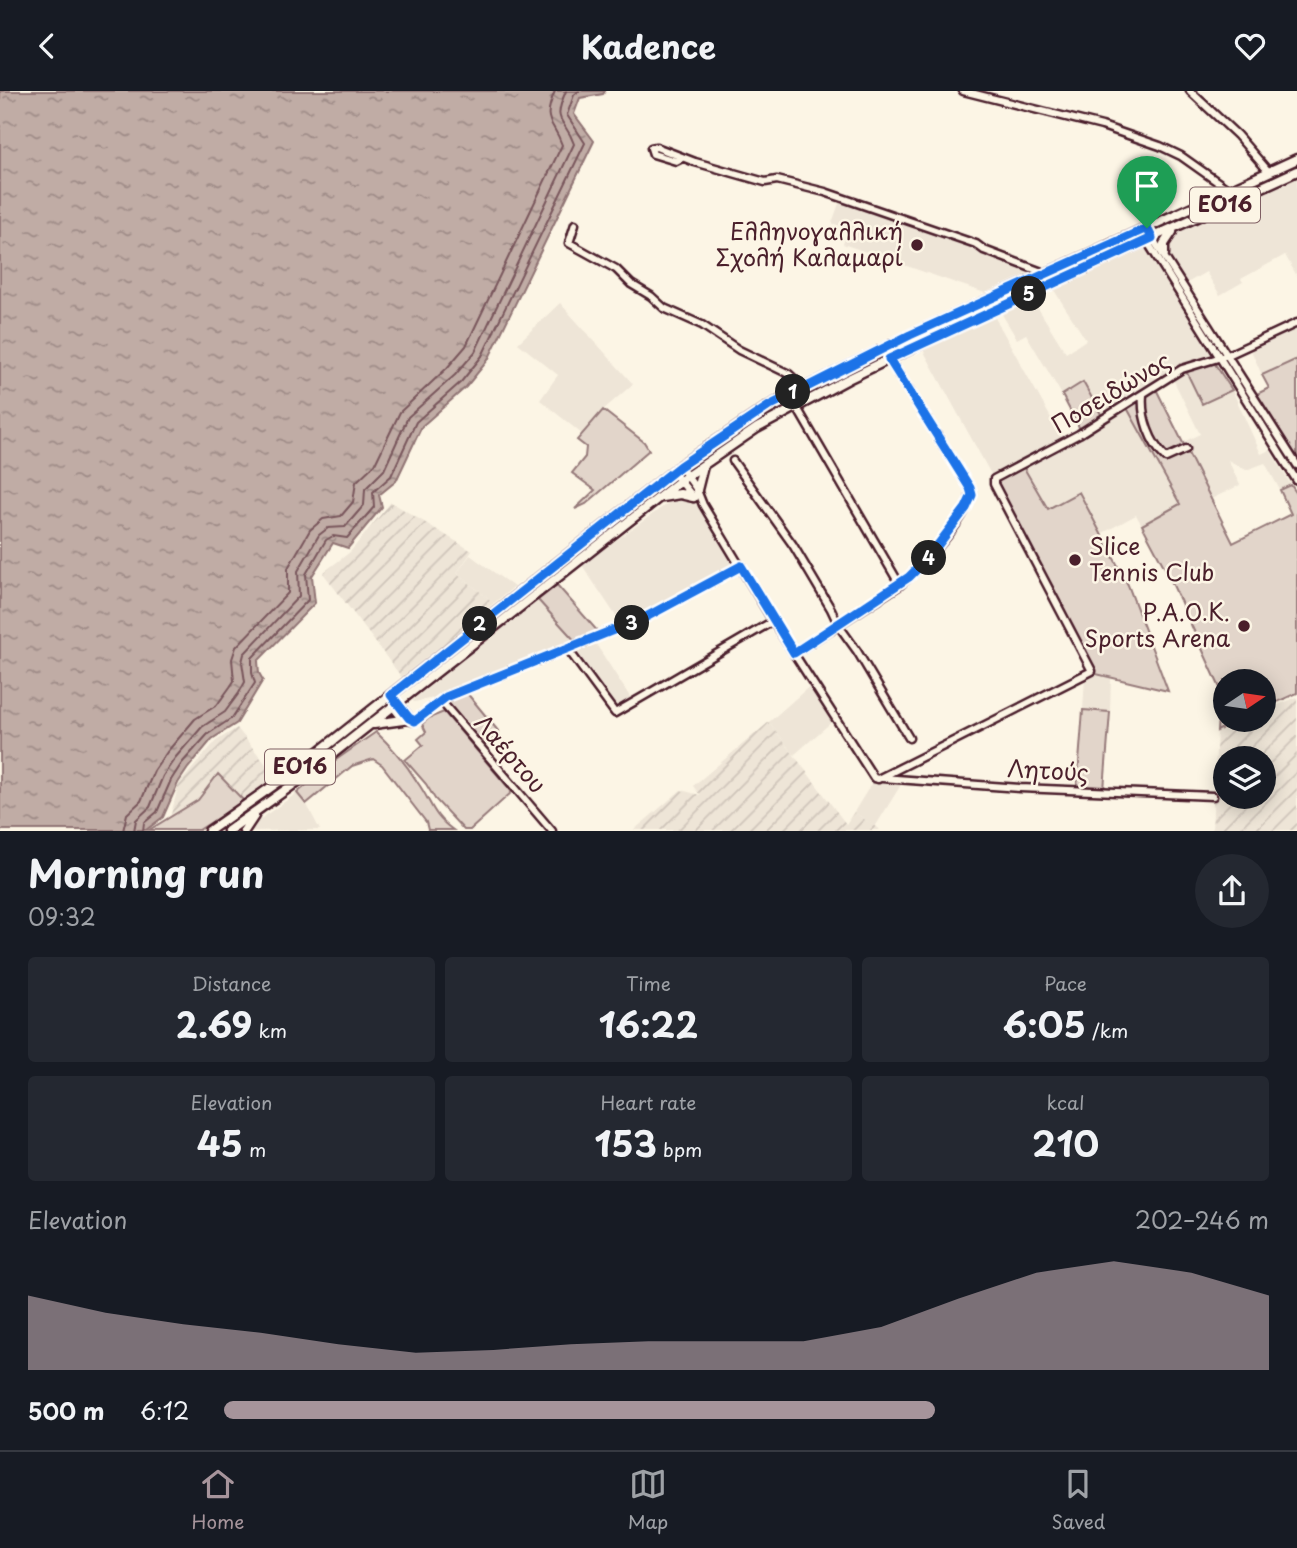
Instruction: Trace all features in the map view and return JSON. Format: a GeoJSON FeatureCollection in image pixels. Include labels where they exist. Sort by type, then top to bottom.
{"type":"FeatureCollection","features":[{"type":"Feature","properties":{"kind":"main road","name":"ΕΟ16"},"geometry":{"type":"LineString","coordinates":[[228,831],[368,726],[392,701],[676,469],[756,414],[803,387],[910,335],[1297,159]]}},
{"type":"Feature","properties":{"kind":"main road","name":"ΕΟ16"},"geometry":{"type":"LineString","coordinates":[[209,831],[392,701],[683,478],[757,428],[889,359],[1297,171]]}},
{"type":"Feature","properties":{"kind":"main road"},"geometry":{"type":"LineString","coordinates":[[1164,254],[1165,240],[1176,227]]}},
{"type":"Feature","properties":{"kind":"main road"},"geometry":{"type":"LineString","coordinates":[[659,498],[695,493],[704,463]]}},
{"type":"Feature","properties":{"kind":"main road"},"geometry":{"type":"LineString","coordinates":[[368,726],[403,720]]}},
{"type":"Feature","properties":{"kind":"main road"},"geometry":{"type":"LineString","coordinates":[[244,831],[262,808]]}},
{"type":"Feature","properties":{"kind":"street"},"geometry":{"type":"LineString","coordinates":[[963,91],[1102,126],[1160,146],[1181,156],[1229,190]]}},
{"type":"Feature","properties":{"kind":"street"},"geometry":{"type":"LineString","coordinates":[[1190,91],[1237,135],[1269,172]]}},
{"type":"Feature","properties":{"kind":"street"},"geometry":{"type":"LineString","coordinates":[[682,158],[765,182],[777,180],[841,197],[976,244],[1047,274]]}},
{"type":"Feature","properties":{"kind":"street"},"geometry":{"type":"LineString","coordinates":[[575,224],[569,243],[616,269],[631,284],[664,308],[702,325],[739,350],[789,374],[803,387]]}},
{"type":"Feature","properties":{"kind":"street"},"geometry":{"type":"LineString","coordinates":[[1144,229],[1297,481]]}},
{"type":"Feature","properties":{"kind":"street"},"geometry":{"type":"LineString","coordinates":[[1149,239],[1164,254],[1297,465]]}},
{"type":"Feature","properties":{"kind":"street","name":"Ποσειδώνος"},"geometry":{"type":"LineString","coordinates":[[880,778],[1091,672],[994,484],[996,478],[1143,395],[1182,369],[1228,355],[1297,323]]}},
{"type":"Feature","properties":{"kind":"street"},"geometry":{"type":"LineString","coordinates":[[794,653],[900,585],[944,538],[972,495],[889,359]]}},
{"type":"Feature","properties":{"kind":"street"},"geometry":{"type":"LineString","coordinates":[[1143,395],[1141,410],[1160,452],[1166,458],[1186,449]]}},
{"type":"Feature","properties":{"kind":"street"},"geometry":{"type":"LineString","coordinates":[[796,406],[900,585]]}},
{"type":"Feature","properties":{"kind":"street"},"geometry":{"type":"LineString","coordinates":[[733,461],[793,545],[839,626],[858,651],[909,738]]}},
{"type":"Feature","properties":{"kind":"street"},"geometry":{"type":"LineString","coordinates":[[676,469],[703,505],[773,621],[874,778],[880,778]]}},
{"type":"Feature","properties":{"kind":"street"},"geometry":{"type":"LineString","coordinates":[[392,701],[403,720],[413,721],[441,701],[646,617],[741,566]]}},
{"type":"Feature","properties":{"kind":"street"},"geometry":{"type":"LineString","coordinates":[[567,648],[615,713],[773,621]]}},
{"type":"Feature","properties":{"kind":"street"},"geometry":{"type":"LineString","coordinates":[[392,701],[413,721]]}},
{"type":"Feature","properties":{"kind":"street","name":"Λαέρτου"},"geometry":{"type":"LineString","coordinates":[[441,701],[552,831]]}},
{"type":"Feature","properties":{"kind":"street","name":"Λητούς"},"geometry":{"type":"LineString","coordinates":[[880,778],[1020,788],[1213,796]]}},
{"type":"Feature","properties":{"kind":"shaded area"},"geometry":{"type":"Polygon","coordinates":[[[1297,176],[1297,276],[1285,255],[1241,279],[1243,282],[1220,295],[1206,272],[1187,283],[1165,250],[1169,236],[1297,176]]]}},
{"type":"Feature","properties":{"kind":"shaded area","name":"Ελληνογαλλική Σχολή Καλαμαρί"},"geometry":{"type":"Polygon","coordinates":[[[842,195],[1045,267],[985,293],[843,244],[848,229],[832,223],[842,195]]]}},
{"type":"Feature","properties":{"kind":"shaded area"},"geometry":{"type":"Polygon","coordinates":[[[1139,249],[1148,250],[1212,356],[1181,367],[1102,416],[1083,382],[1062,395],[1026,334],[1017,339],[1000,311],[1031,297],[1066,353],[1086,340],[1052,287],[1139,249]]]}},
{"type":"Feature","properties":{"kind":"shaded area"},"geometry":{"type":"Polygon","coordinates":[[[560,303],[633,384],[603,410],[582,434],[540,400],[558,375],[518,343],[560,303]]]}},
{"type":"Feature","properties":{"kind":"shaded area"},"geometry":{"type":"Polygon","coordinates":[[[993,314],[1062,438],[1021,460],[1024,467],[1126,406],[1181,505],[1142,525],[1136,515],[1101,534],[1079,492],[1048,509],[993,478],[922,348],[993,314]]]}},
{"type":"Feature","properties":{"kind":"shaded area"},"geometry":{"type":"Polygon","coordinates":[[[1297,325],[1297,359],[1262,375],[1250,348],[1297,325]]]}},
{"type":"Feature","properties":{"kind":"shaded area"},"geometry":{"type":"Polygon","coordinates":[[[1297,359],[1297,458],[1257,394],[1269,388],[1262,375],[1297,359]]]}},
{"type":"Feature","properties":{"kind":"shaded area"},"geometry":{"type":"Polygon","coordinates":[[[1213,361],[1232,390],[1202,404],[1186,371],[1213,361]]]}},
{"type":"Feature","properties":{"kind":"shaded area"},"geometry":{"type":"Polygon","coordinates":[[[1186,371],[1202,404],[1232,390],[1261,454],[1270,450],[1291,485],[1280,490],[1265,463],[1246,470],[1228,460],[1240,485],[1211,499],[1183,442],[1200,434],[1172,377],[1186,371]]]}},
{"type":"Feature","properties":{"kind":"shaded area"},"geometry":{"type":"Polygon","coordinates":[[[1083,382],[1102,416],[1080,429],[1062,395],[1083,382]]]}},
{"type":"Feature","properties":{"kind":"shaded area","name":"P.A.O.K. Sports Arena"},"geometry":{"type":"Polygon","coordinates":[[[1155,387],[1233,543],[1291,514],[1280,490],[1291,485],[1297,494],[1297,693],[1276,703],[1276,669],[1213,669],[1213,673],[1167,572],[1142,525],[1180,504],[1126,406],[1155,387]]]}},
{"type":"Feature","properties":{"kind":"shaded area"},"geometry":{"type":"Polygon","coordinates":[[[603,410],[644,442],[649,450],[586,504],[575,509],[595,490],[572,473],[585,457],[586,447],[577,440],[603,410]]]}},
{"type":"Feature","properties":{"kind":"shaded area","name":"Slice Tennis Club"},"geometry":{"type":"Polygon","coordinates":[[[1016,468],[1024,468],[1048,509],[1079,492],[1128,585],[1168,691],[1096,674],[993,478],[1016,468]]]}},
{"type":"Feature","properties":{"kind":"shaded area"},"geometry":{"type":"Polygon","coordinates":[[[675,498],[689,499],[696,504],[738,565],[684,595],[681,591],[652,611],[622,625],[582,565],[675,498]]]}},
{"type":"Feature","properties":{"kind":"shaded area"},"geometry":{"type":"Polygon","coordinates":[[[391,502],[472,551],[457,573],[494,603],[406,683],[323,573],[350,552],[391,502]]]}},
{"type":"Feature","properties":{"kind":"shaded area"},"geometry":{"type":"Polygon","coordinates":[[[470,555],[514,587],[494,603],[457,573],[470,555]]]}},
{"type":"Feature","properties":{"kind":"shaded area"},"geometry":{"type":"Polygon","coordinates":[[[557,585],[600,634],[577,643],[538,600],[557,585]]]}},
{"type":"Feature","properties":{"kind":"shaded area"},"geometry":{"type":"Polygon","coordinates":[[[538,600],[577,643],[444,696],[414,702],[413,700],[538,600]]]}},
{"type":"Feature","properties":{"kind":"shaded area"},"geometry":{"type":"Polygon","coordinates":[[[594,641],[632,700],[613,713],[564,653],[594,641]]]}},
{"type":"Feature","properties":{"kind":"shaded area"},"geometry":{"type":"Polygon","coordinates":[[[1096,674],[1111,678],[1110,712],[1083,710],[1085,677],[1096,674]]]}},
{"type":"Feature","properties":{"kind":"shaded area"},"geometry":{"type":"Polygon","coordinates":[[[812,684],[835,719],[794,755],[769,722],[812,684]]]}},
{"type":"Feature","properties":{"kind":"shaded area"},"geometry":{"type":"Polygon","coordinates":[[[466,692],[499,732],[484,745],[445,701],[466,692]]]}},
{"type":"Feature","properties":{"kind":"shaded area"},"geometry":{"type":"Polygon","coordinates":[[[1297,697],[1297,830],[1212,831],[1213,809],[1276,809],[1276,746],[1216,746],[1217,732],[1276,732],[1276,706],[1297,697]]]}},
{"type":"Feature","properties":{"kind":"shaded area"},"geometry":{"type":"Polygon","coordinates":[[[1083,710],[1110,712],[1104,790],[1077,788],[1083,710]]]}},
{"type":"Feature","properties":{"kind":"shaded area"},"geometry":{"type":"Polygon","coordinates":[[[444,712],[512,792],[470,830],[464,830],[435,799],[405,760],[423,745],[418,739],[426,732],[422,724],[444,712]]]}},
{"type":"Feature","properties":{"kind":"shaded area"},"geometry":{"type":"Polygon","coordinates":[[[769,722],[846,824],[854,812],[880,830],[634,830],[681,790],[700,795],[693,786],[769,722]]]}},
{"type":"Feature","properties":{"kind":"shaded area"},"geometry":{"type":"Polygon","coordinates":[[[237,728],[276,777],[244,801],[218,774],[198,800],[170,818],[179,784],[216,741],[237,728]]]}},
{"type":"Feature","properties":{"kind":"shaded area"},"geometry":{"type":"Polygon","coordinates":[[[376,732],[409,770],[436,814],[453,830],[428,830],[426,822],[382,765],[373,759],[352,766],[306,804],[297,793],[333,762],[376,732]]]}},
{"type":"Feature","properties":{"kind":"shaded area"},"geometry":{"type":"Polygon","coordinates":[[[218,774],[244,801],[199,830],[149,830],[198,800],[218,774]]]}},
{"type":"Feature","properties":{"kind":"shaded area"},"geometry":{"type":"Polygon","coordinates":[[[873,781],[902,783],[875,827],[854,812],[873,781]]]}},
{"type":"Feature","properties":{"kind":"shaded area"},"geometry":{"type":"Polygon","coordinates":[[[297,793],[307,805],[320,830],[250,831],[259,820],[297,793]]]}},
{"type":"Feature","properties":{"kind":"water"},"geometry":{"type":"Polygon","coordinates":[[[0,91],[605,91],[603,94],[580,98],[574,114],[594,141],[488,360],[466,387],[422,426],[396,481],[379,495],[382,507],[348,548],[333,543],[312,576],[315,603],[258,661],[263,680],[237,723],[212,739],[178,783],[163,817],[146,830],[0,830],[0,91]]]}},
{"type":"Feature","properties":{"kind":"place","name":"Ελληνογαλλική Σχολή Καλαμαρί"},"geometry":{"type":"Point","coordinates":[917,245]}},
{"type":"Feature","properties":{"kind":"place","name":"Slice Tennis Club"},"geometry":{"type":"Point","coordinates":[1075,560]}},
{"type":"Feature","properties":{"kind":"place","name":"P.A.O.K. Sports Arena"},"geometry":{"type":"Point","coordinates":[1244,626]}},
{"type":"Feature","properties":{"kind":"route"},"geometry":{"type":"LineString","coordinates":[[1147,228],[1152,238],[889,359],[970,488],[971,498],[944,538],[909,577],[839,626],[794,653],[741,566],[646,617],[446,697],[415,721],[409,718],[391,695],[680,466],[769,406],[910,335],[1147,228]]}}]}
